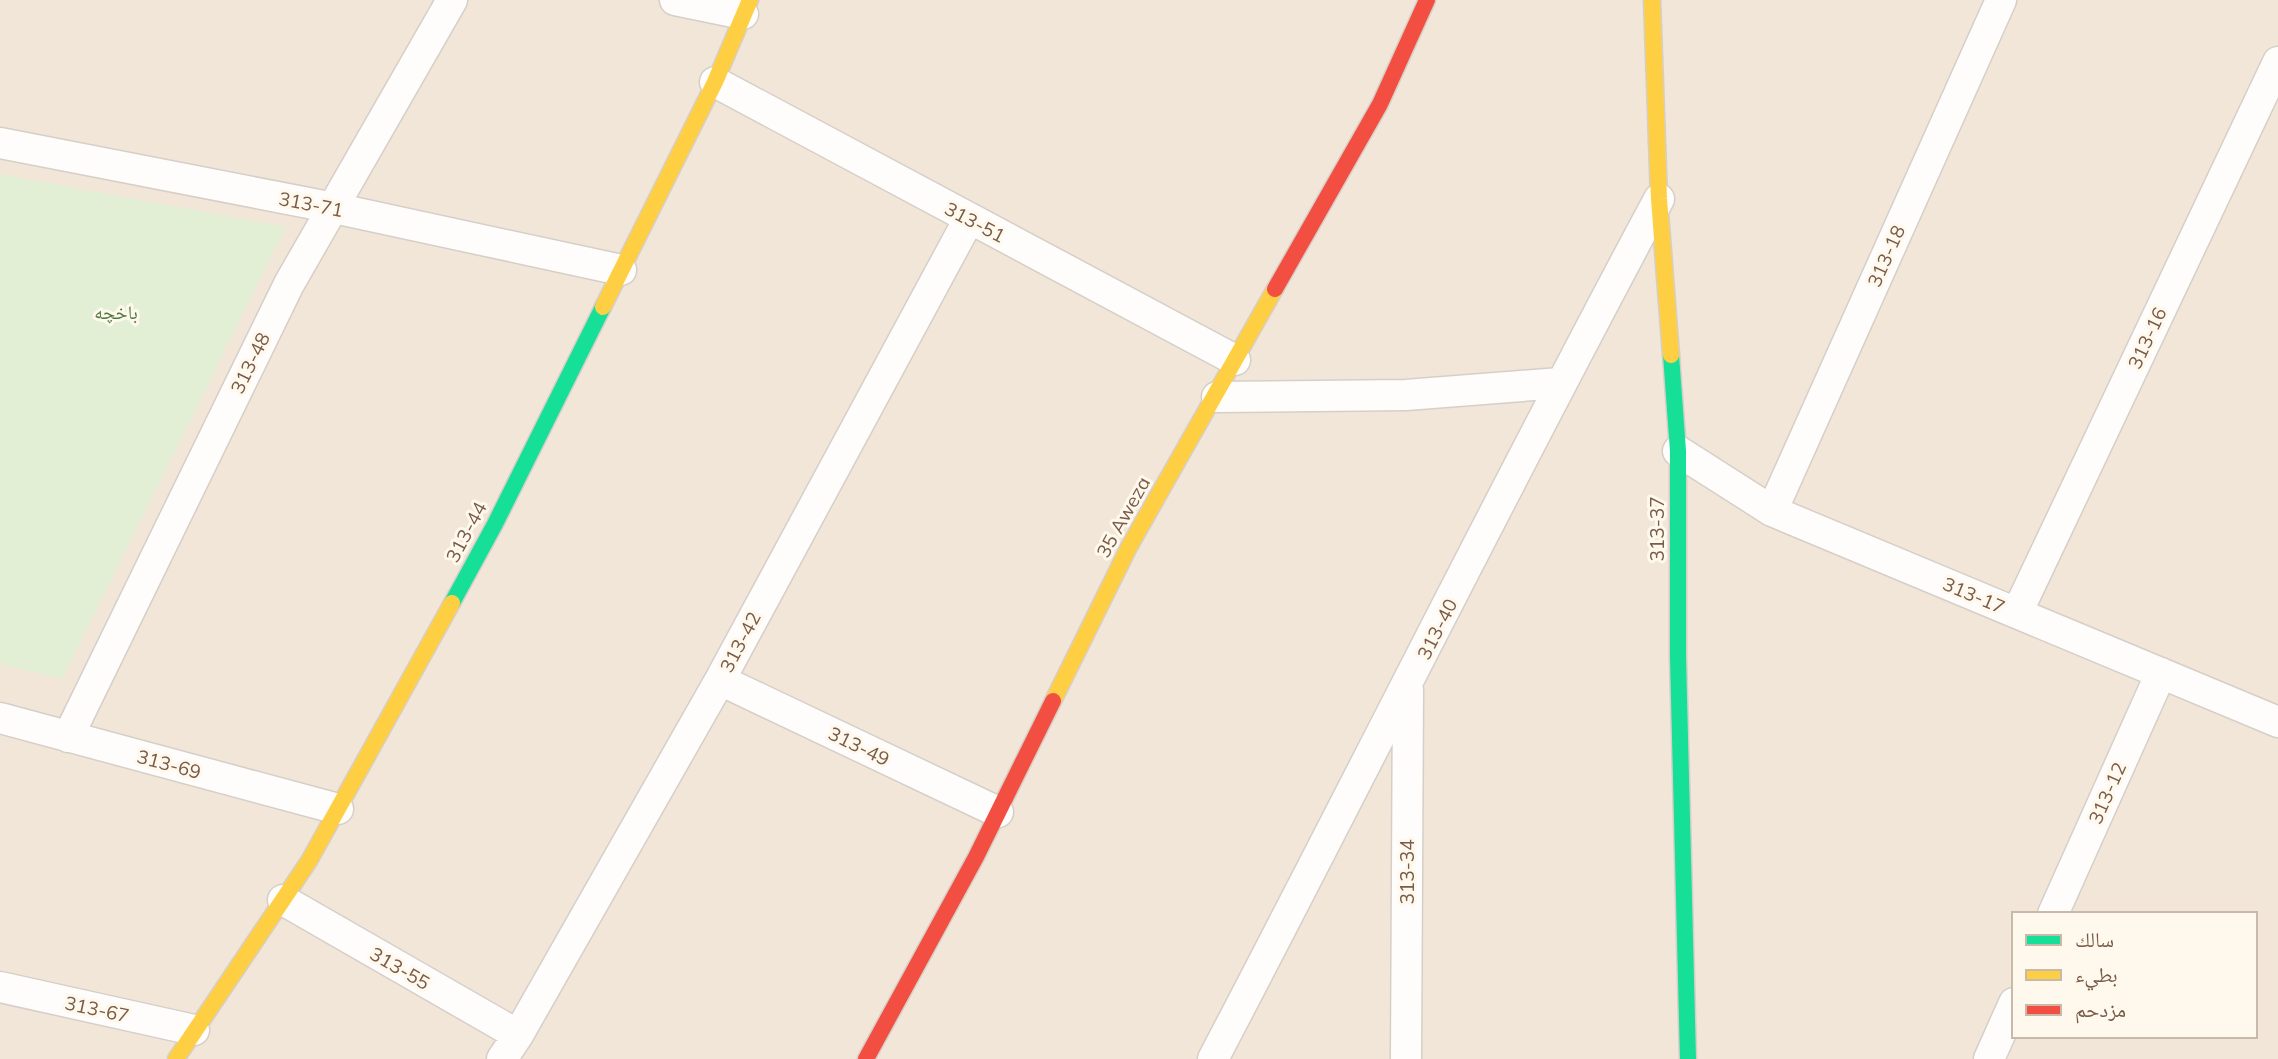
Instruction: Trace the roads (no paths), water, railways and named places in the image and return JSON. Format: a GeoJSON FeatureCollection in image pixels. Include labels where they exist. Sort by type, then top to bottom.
{"type":"FeatureCollection","features":[{"type":"Feature","properties":{"kind":"street","name":"313-48"},"geometry":{"type":"LineString","coordinates":[[68,737],[289,284],[452,0]]}},
{"type":"Feature","properties":{"kind":"street"},"geometry":{"type":"LineString","coordinates":[[675,0],[746,7]]}},
{"type":"Feature","properties":{"kind":"street","name":"35 Aweza"},"geometry":{"type":"LineString","coordinates":[[866,1059],[998,813],[1129,547],[1217,397],[1235,360],[1380,104],[1427,0]]}},
{"type":"Feature","properties":{"kind":"street","name":"313-37"},"geometry":{"type":"LineString","coordinates":[[1652,0],[1659,200],[1678,451],[1678,657],[1688,1059]]}},
{"type":"Feature","properties":{"kind":"street"},"geometry":{"type":"LineString","coordinates":[[1654,32],[1668,0]]}},
{"type":"Feature","properties":{"kind":"street","name":"313-18"},"geometry":{"type":"LineString","coordinates":[[1772,511],[2001,0]]}},
{"type":"Feature","properties":{"kind":"street","name":"313-44"},"geometry":{"type":"LineString","coordinates":[[176,1059],[309,861],[495,524],[716,82],[746,7]]}},
{"type":"Feature","properties":{"kind":"street","name":"313-16"},"geometry":{"type":"LineString","coordinates":[[2017,613],[2278,62]]}},
{"type":"Feature","properties":{"kind":"street","name":"313-51"},"geometry":{"type":"LineString","coordinates":[[716,82],[1235,360]]}},
{"type":"Feature","properties":{"kind":"street","name":"313-71"},"geometry":{"type":"LineString","coordinates":[[0,143],[334,208],[621,270]]}},
{"type":"Feature","properties":{"kind":"street","name":"313-40"},"geometry":{"type":"LineString","coordinates":[[1213,1059],[1408,686],[1560,383],[1659,200]]}},
{"type":"Feature","properties":{"kind":"street","name":"313-42"},"geometry":{"type":"LineString","coordinates":[[510,1047],[720,680],[969,219]]}},
{"type":"Feature","properties":{"kind":"street"},"geometry":{"type":"LineString","coordinates":[[1217,397],[1406,395],[1560,383]]}},
{"type":"Feature","properties":{"kind":"street","name":"313-17"},"geometry":{"type":"LineString","coordinates":[[1678,451],[1772,511],[2278,722]]}},
{"type":"Feature","properties":{"kind":"street","name":"313-12"},"geometry":{"type":"LineString","coordinates":[[2054,912],[2161,673]]}},
{"type":"Feature","properties":{"kind":"street","name":"313-49"},"geometry":{"type":"LineString","coordinates":[[720,680],[998,813]]}},
{"type":"Feature","properties":{"kind":"street","name":"313-34"},"geometry":{"type":"LineString","coordinates":[[1406,1059],[1408,686]]}},
{"type":"Feature","properties":{"kind":"street","name":"313-69"},"geometry":{"type":"LineString","coordinates":[[0,718],[338,809]]}},
{"type":"Feature","properties":{"kind":"street","name":"313-55"},"geometry":{"type":"LineString","coordinates":[[283,900],[510,1047]]}},
{"type":"Feature","properties":{"kind":"street","name":"313-67"},"geometry":{"type":"LineString","coordinates":[[0,987],[194,1030]]}},
{"type":"Feature","properties":{"kind":"street"},"geometry":{"type":"LineString","coordinates":[[1989,1059],[2012,1007]]}},
{"type":"Feature","properties":{"kind":"park label","name":"باخچە"},"geometry":{"type":"Point","coordinates":[116,312]}}]}
